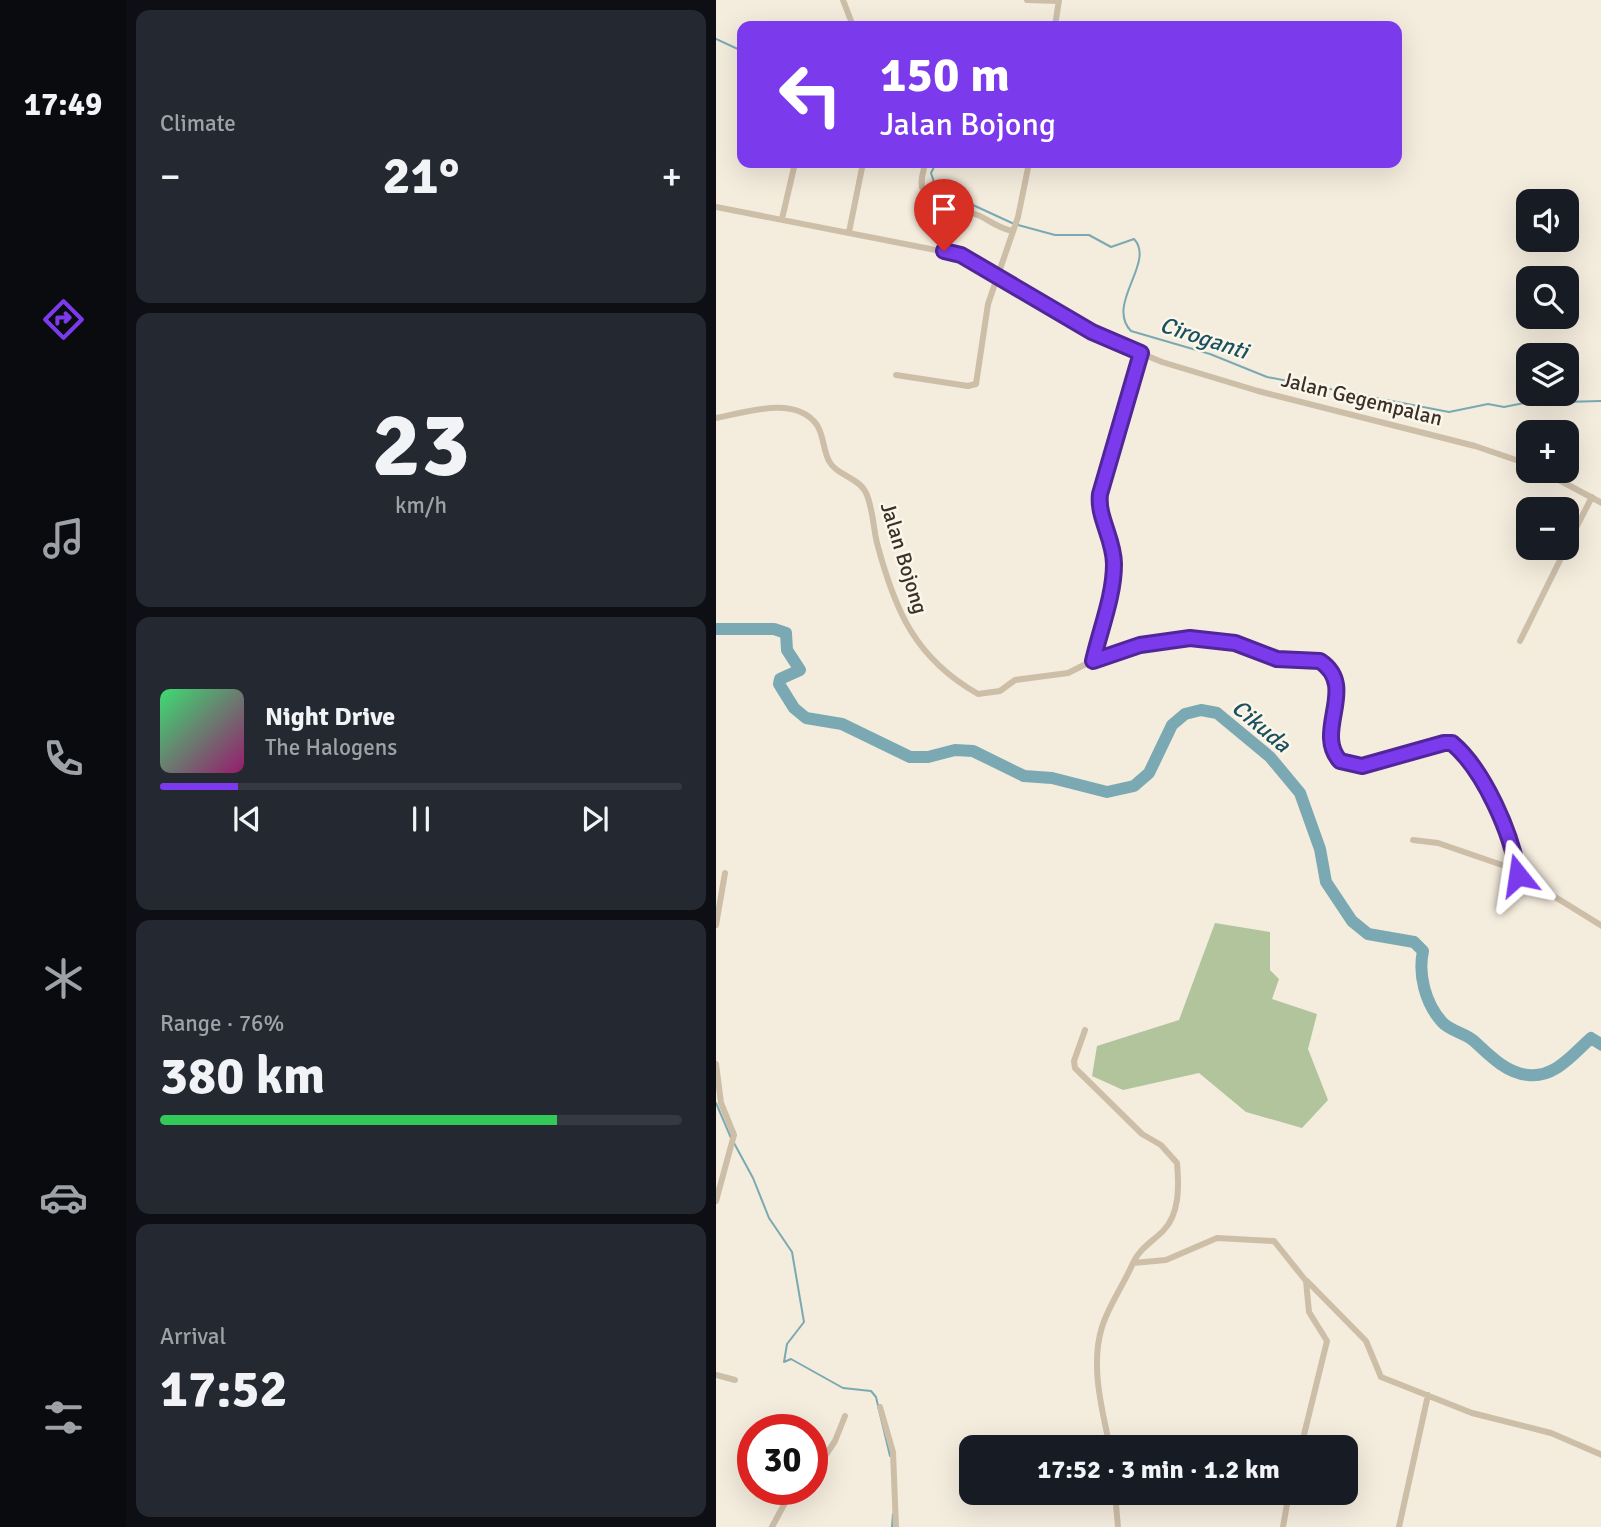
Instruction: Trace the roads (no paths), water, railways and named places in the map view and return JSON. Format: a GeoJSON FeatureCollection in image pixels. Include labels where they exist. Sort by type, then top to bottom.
{"type":"FeatureCollection","features":[{"type":"Feature","properties":{"kind":"street"},"geometry":{"type":"LineString","coordinates":[[843,0],[851,21]]}},
{"type":"Feature","properties":{"kind":"street"},"geometry":{"type":"LineString","coordinates":[[1027,0],[1059,1],[1056,21]]}},
{"type":"Feature","properties":{"kind":"street"},"geometry":{"type":"LineString","coordinates":[[782,219],[794,168]]}},
{"type":"Feature","properties":{"kind":"street"},"geometry":{"type":"LineString","coordinates":[[849,232],[862,168]]}},
{"type":"Feature","properties":{"kind":"street"},"geometry":{"type":"LineString","coordinates":[[924,168],[921,185],[925,194],[937,202],[982,217],[998,228],[1012,228]]}},
{"type":"Feature","properties":{"kind":"street"},"geometry":{"type":"LineString","coordinates":[[896,375],[968,386],[976,384],[988,304],[1018,216],[1028,168]]}},
{"type":"Feature","properties":{"kind":"street","name":"Jalan Gegempalan"},"geometry":{"type":"LineString","coordinates":[[716,207],[961,255],[997,275],[1011,287],[1092,332],[1141,353],[1258,391],[1474,446],[1516,460]]}},
{"type":"Feature","properties":{"kind":"street"},"geometry":{"type":"LineString","coordinates":[[1093,661],[1114,564],[1110,533],[1099,504],[1100,494],[1141,353]]}},
{"type":"Feature","properties":{"kind":"street","name":"Jalan Bojong"},"geometry":{"type":"LineString","coordinates":[[716,418],[788,408],[804,413],[813,420],[819,428],[829,461],[854,479],[866,492],[890,585],[911,635],[936,663],[978,694],[992,693],[1015,680],[1068,673],[1093,661],[1140,645],[1190,638],[1235,643],[1277,659],[1320,661],[1327,668],[1338,690],[1330,740],[1340,761],[1362,766],[1452,743],[1476,772],[1501,817],[1518,875]]}},
{"type":"Feature","properties":{"kind":"street"},"geometry":{"type":"LineString","coordinates":[[1565,483],[1601,503]]}},
{"type":"Feature","properties":{"kind":"street"},"geometry":{"type":"LineString","coordinates":[[1579,522],[1592,497]]}},
{"type":"Feature","properties":{"kind":"street"},"geometry":{"type":"LineString","coordinates":[[1520,641],[1560,560]]}},
{"type":"Feature","properties":{"kind":"street"},"geometry":{"type":"LineString","coordinates":[[1413,840],[1427,840],[1492,860],[1562,898],[1601,926]]}},
{"type":"Feature","properties":{"kind":"street"},"geometry":{"type":"LineString","coordinates":[[716,925],[725,873]]}},
{"type":"Feature","properties":{"kind":"street"},"geometry":{"type":"LineString","coordinates":[[1085,1030],[1074,1061],[1075,1068],[1142,1135],[1161,1145],[1177,1163],[1178,1197],[1171,1219],[1162,1232],[1145,1245],[1133,1263],[1106,1318],[1100,1339],[1099,1398],[1107,1435]]}},
{"type":"Feature","properties":{"kind":"street"},"geometry":{"type":"LineString","coordinates":[[716,1064],[721,1104],[733,1128],[733,1142],[716,1201]]}},
{"type":"Feature","properties":{"kind":"street"},"geometry":{"type":"LineString","coordinates":[[1133,1263],[1166,1259],[1216,1238],[1265,1238],[1277,1244],[1306,1280],[1366,1341],[1381,1377],[1472,1413],[1551,1433],[1601,1455]]}},
{"type":"Feature","properties":{"kind":"street"},"geometry":{"type":"LineString","coordinates":[[1303,1435],[1327,1341],[1309,1312],[1306,1280]]}},
{"type":"Feature","properties":{"kind":"street"},"geometry":{"type":"LineString","coordinates":[[716,1375],[735,1380]]}},
{"type":"Feature","properties":{"kind":"street"},"geometry":{"type":"LineString","coordinates":[[1399,1527],[1428,1395]]}},
{"type":"Feature","properties":{"kind":"street"},"geometry":{"type":"LineString","coordinates":[[880,1407],[893,1452],[896,1527]]}},
{"type":"Feature","properties":{"kind":"street"},"geometry":{"type":"LineString","coordinates":[[828,1452],[845,1416]]}},
{"type":"Feature","properties":{"kind":"street"},"geometry":{"type":"LineString","coordinates":[[772,1527],[784,1505]]}},
{"type":"Feature","properties":{"kind":"street"},"geometry":{"type":"LineString","coordinates":[[1116,1505],[1118,1527]]}},
{"type":"Feature","properties":{"kind":"street"},"geometry":{"type":"LineString","coordinates":[[1283,1527],[1287,1505]]}},
{"type":"Feature","properties":{"kind":"waterway","name":"Ciroganti"},"geometry":{"type":"LineString","coordinates":[[716,39],[737,49]]}},
{"type":"Feature","properties":{"kind":"waterway","name":"Ciroganti"},"geometry":{"type":"LineString","coordinates":[[934,168],[931,173],[936,188],[1012,223]]}},
{"type":"Feature","properties":{"kind":"waterway","name":"Ciroganti"},"geometry":{"type":"LineString","coordinates":[[1018,225],[1055,235],[1089,235],[1111,247],[1134,239],[1139,248],[1139,259],[1124,308],[1125,320],[1131,331],[1210,354],[1267,377],[1449,412],[1488,404],[1504,407],[1524,403],[1602,401]]}},
{"type":"Feature","properties":{"kind":"waterway","name":"Cikuda"},"geometry":{"type":"LineString","coordinates":[[716,629],[774,629],[786,633],[787,650],[800,670],[780,679],[779,684],[794,708],[806,718],[842,724],[910,757],[928,757],[955,750],[973,751],[1024,776],[1052,778],[1107,792],[1134,786],[1149,773],[1172,725],[1185,714],[1201,710],[1217,713],[1270,757],[1300,793],[1320,849],[1326,882],[1352,921],[1368,934],[1414,942],[1423,951],[1421,969],[1424,988],[1431,1006],[1445,1025],[1470,1038],[1505,1067],[1520,1074],[1538,1075],[1555,1069],[1591,1038],[1602,1045]]}},
{"type":"Feature","properties":{"kind":"waterway"},"geometry":{"type":"LineString","coordinates":[[716,1103],[731,1138]]}},
{"type":"Feature","properties":{"kind":"waterway"},"geometry":{"type":"LineString","coordinates":[[734,1143],[753,1178],[769,1218],[792,1252],[804,1322],[787,1344],[784,1362],[791,1359],[843,1388],[871,1391],[876,1397],[890,1456]]}},
{"type":"Feature","properties":{"kind":"waterway"},"geometry":{"type":"LineString","coordinates":[[892,1527],[893,1514]]}}]}
